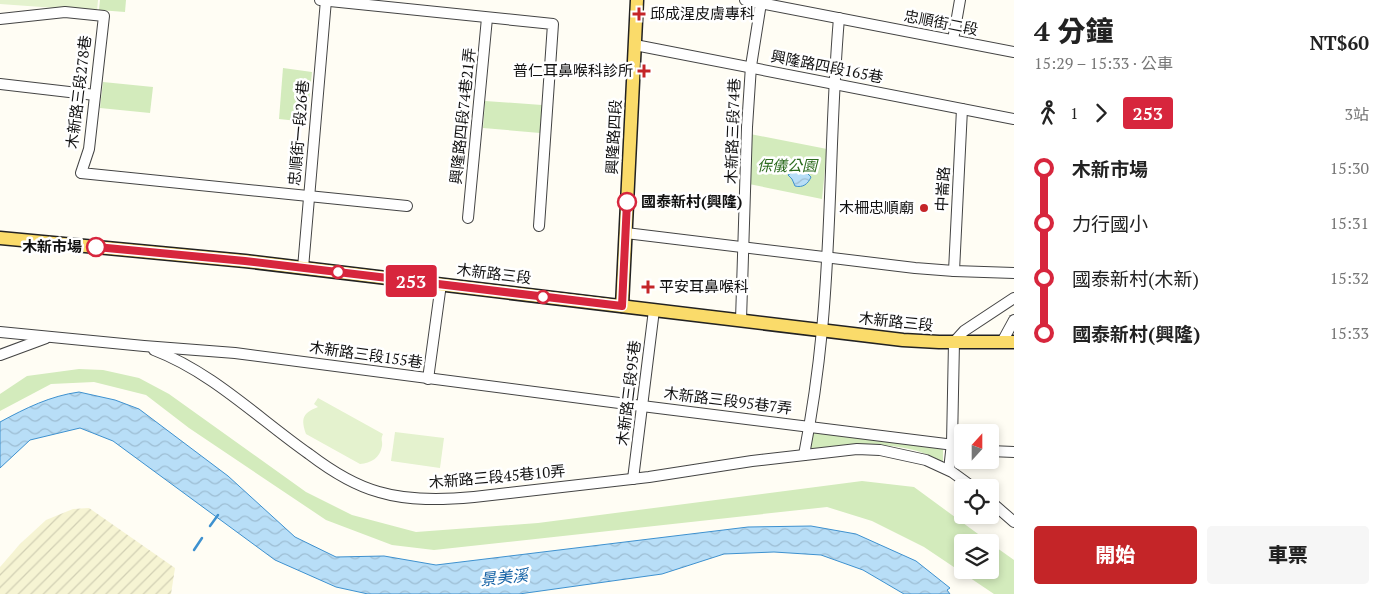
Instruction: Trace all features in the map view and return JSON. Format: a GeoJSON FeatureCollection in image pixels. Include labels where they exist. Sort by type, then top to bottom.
{"type":"FeatureCollection","features":[{"type":"Feature","properties":{"kind":"main road","name":"興隆路四段"},"geometry":{"type":"LineString","coordinates":[[618,306],[629,0]]}},
{"type":"Feature","properties":{"kind":"main road","name":"興隆路四段"},"geometry":{"type":"LineString","coordinates":[[618,306],[626,232],[637,0]]}},
{"type":"Feature","properties":{"kind":"main road","name":"木新路三段"},"geometry":{"type":"LineString","coordinates":[[0,238],[200,256],[903,340],[1008,342]]}},
{"type":"Feature","properties":{"kind":"street"},"geometry":{"type":"LineString","coordinates":[[320,0],[553,24],[539,226]]}},
{"type":"Feature","properties":{"kind":"street","name":"忠順街一段26巷"},"geometry":{"type":"LineString","coordinates":[[303,268],[326,0]]}},
{"type":"Feature","properties":{"kind":"street","name":"忠順街二段"},"geometry":{"type":"LineString","coordinates":[[744,0],[761,3],[779,3],[839,18],[1014,52]]}},
{"type":"Feature","properties":{"kind":"street"},"geometry":{"type":"LineString","coordinates":[[953,40],[960,0]]}},
{"type":"Feature","properties":{"kind":"street","name":"木新路三段74巷"},"geometry":{"type":"LineString","coordinates":[[741,320],[751,66],[761,3]]}},
{"type":"Feature","properties":{"kind":"street","name":"木新路三段278巷"},"geometry":{"type":"LineString","coordinates":[[0,18],[65,12],[104,16],[89,149],[82,172],[309,196]]}},
{"type":"Feature","properties":{"kind":"street","name":"興隆路四段74巷21弄"},"geometry":{"type":"LineString","coordinates":[[468,218],[487,18]]}},
{"type":"Feature","properties":{"kind":"street"},"geometry":{"type":"LineString","coordinates":[[804,455],[810,426],[822,330],[827,258],[833,84],[839,18]]}},
{"type":"Feature","properties":{"kind":"street","name":"興隆路四段165巷"},"geometry":{"type":"LineString","coordinates":[[635,44],[1014,120]]}},
{"type":"Feature","properties":{"kind":"street"},"geometry":{"type":"LineString","coordinates":[[0,84],[95,95]]}},
{"type":"Feature","properties":{"kind":"street","name":"中崙路"},"geometry":{"type":"LineString","coordinates":[[954,271],[962,109]]}},
{"type":"Feature","properties":{"kind":"street"},"geometry":{"type":"LineString","coordinates":[[309,196],[407,206]]}},
{"type":"Feature","properties":{"kind":"street"},"geometry":{"type":"LineString","coordinates":[[626,232],[827,258],[954,271],[1014,273]]}},
{"type":"Feature","properties":{"kind":"street","name":"木新路三段155巷"},"geometry":{"type":"LineString","coordinates":[[141,346],[235,353],[428,379],[441,284]]}},
{"type":"Feature","properties":{"kind":"street"},"geometry":{"type":"LineString","coordinates":[[949,470],[952,443],[954,342],[964,331],[1014,298]]}},
{"type":"Feature","properties":{"kind":"street","name":"木新路三段95巷"},"geometry":{"type":"LineString","coordinates":[[634,479],[654,310]]}},
{"type":"Feature","properties":{"kind":"street"},"geometry":{"type":"LineString","coordinates":[[1008,342],[1014,320]]}},
{"type":"Feature","properties":{"kind":"street"},"geometry":{"type":"LineString","coordinates":[[0,332],[141,346]]}},
{"type":"Feature","properties":{"kind":"street"},"geometry":{"type":"LineString","coordinates":[[0,355],[53,337]]}},
{"type":"Feature","properties":{"kind":"street","name":"木新路三段45巷10弄"},"geometry":{"type":"LineString","coordinates":[[141,346],[165,354],[187,365],[332,470],[378,492],[403,498],[452,499],[634,479],[804,455],[857,450],[880,450],[926,460],[949,470],[962,479]]}},
{"type":"Feature","properties":{"kind":"street","name":"木新路三段95巷7弄"},"geometry":{"type":"LineString","coordinates":[[428,379],[952,443]]}},
{"type":"Feature","properties":{"kind":"street"},"geometry":{"type":"LineString","coordinates":[[999,451],[1014,452]]}},
{"type":"Feature","properties":{"kind":"street"},"geometry":{"type":"LineString","coordinates":[[999,509],[1014,522]]}},
{"type":"Feature","properties":{"kind":"shaded area"},"geometry":{"type":"Polygon","coordinates":[[[89,508],[175,568],[171,594],[0,594],[0,567],[20,544],[46,520],[73,509],[89,508]]]}},
{"type":"Feature","properties":{"kind":"green space"},"geometry":{"type":"Polygon","coordinates":[[[0,0],[98,0],[97,11],[0,4],[0,0]]]}},
{"type":"Feature","properties":{"kind":"green space"},"geometry":{"type":"Polygon","coordinates":[[[100,0],[126,0],[125,12],[99,10],[100,0]]]}},
{"type":"Feature","properties":{"kind":"green space"},"geometry":{"type":"Polygon","coordinates":[[[283,68],[312,72],[307,122],[279,119],[283,68]]]}},
{"type":"Feature","properties":{"kind":"green space"},"geometry":{"type":"Polygon","coordinates":[[[103,82],[153,87],[150,113],[100,108],[103,82]]]}},
{"type":"Feature","properties":{"kind":"green space"},"geometry":{"type":"Polygon","coordinates":[[[485,101],[542,105],[540,133],[483,128],[485,101]]]}},
{"type":"Feature","properties":{"kind":"green space","name":"保儀公園"},"geometry":{"type":"Polygon","coordinates":[[[750,134],[827,149],[822,199],[749,184],[750,134]]]}},
{"type":"Feature","properties":{"kind":"green space"},"geometry":{"type":"Polygon","coordinates":[[[79,369],[103,370],[139,378],[169,394],[306,492],[352,515],[416,532],[538,523],[862,481],[914,487],[954,516],[954,524],[964,524],[978,534],[954,534],[954,567],[924,547],[872,521],[827,507],[434,550],[392,545],[326,520],[189,428],[146,395],[94,382],[51,384],[0,411],[0,394],[27,376],[79,369]]]}},
{"type":"Feature","properties":{"kind":"green space"},"geometry":{"type":"Polygon","coordinates":[[[318,398],[383,434],[381,450],[377,457],[360,464],[306,434],[304,417],[318,407],[314,404],[318,398]]]}},
{"type":"Feature","properties":{"kind":"green space"},"geometry":{"type":"Polygon","coordinates":[[[812,431],[943,448],[943,463],[928,455],[912,450],[878,445],[809,449],[812,431]]]}},
{"type":"Feature","properties":{"kind":"green space"},"geometry":{"type":"Polygon","coordinates":[[[395,432],[444,438],[440,468],[391,461],[395,432]]]}},
{"type":"Feature","properties":{"kind":"green space"},"geometry":{"type":"Polygon","coordinates":[[[999,549],[1014,560],[1014,594],[994,594],[972,579],[999,579],[999,549]]]}},
{"type":"Feature","properties":{"kind":"water"},"geometry":{"type":"Polygon","coordinates":[[[801,167],[811,177],[805,185],[795,186],[788,175],[801,167]]]}},
{"type":"Feature","properties":{"kind":"water","name":"景美溪"},"geometry":{"type":"Polygon","coordinates":[[[79,392],[115,400],[139,409],[228,476],[295,537],[336,557],[384,556],[436,565],[748,527],[811,526],[856,534],[916,561],[950,588],[947,590],[950,594],[904,594],[863,570],[821,555],[774,552],[724,554],[662,574],[519,594],[368,594],[336,587],[275,560],[113,441],[80,428],[30,440],[0,468],[0,422],[38,403],[58,396],[79,392]]]}},
{"type":"Feature","properties":{"kind":"waterway"},"geometry":{"type":"LineString","coordinates":[[210,526],[218,515]]}},
{"type":"Feature","properties":{"kind":"waterway"},"geometry":{"type":"LineString","coordinates":[[194,550],[202,538]]}},
{"type":"Feature","properties":{"kind":"bus line","name":"253"},"geometry":{"type":"LineString","coordinates":[[96,247],[245,261],[622,306],[627,202]]}},
{"type":"Feature","properties":{"kind":"place","name":"邱成湦皮膚專科"},"geometry":{"type":"Point","coordinates":[639,14]}},
{"type":"Feature","properties":{"kind":"place","name":"普仁耳鼻喉科診所"},"geometry":{"type":"Point","coordinates":[644,71]}},
{"type":"Feature","properties":{"kind":"place","name":"國泰新村(興隆)"},"geometry":{"type":"Point","coordinates":[627,202]}},
{"type":"Feature","properties":{"kind":"place","name":"木柵忠順廟"},"geometry":{"type":"Point","coordinates":[924,208]}},
{"type":"Feature","properties":{"kind":"place","name":"木新市場"},"geometry":{"type":"Point","coordinates":[96,247]}},
{"type":"Feature","properties":{"kind":"place","name":"平安耳鼻喉科"},"geometry":{"type":"Point","coordinates":[648,287]}}]}
